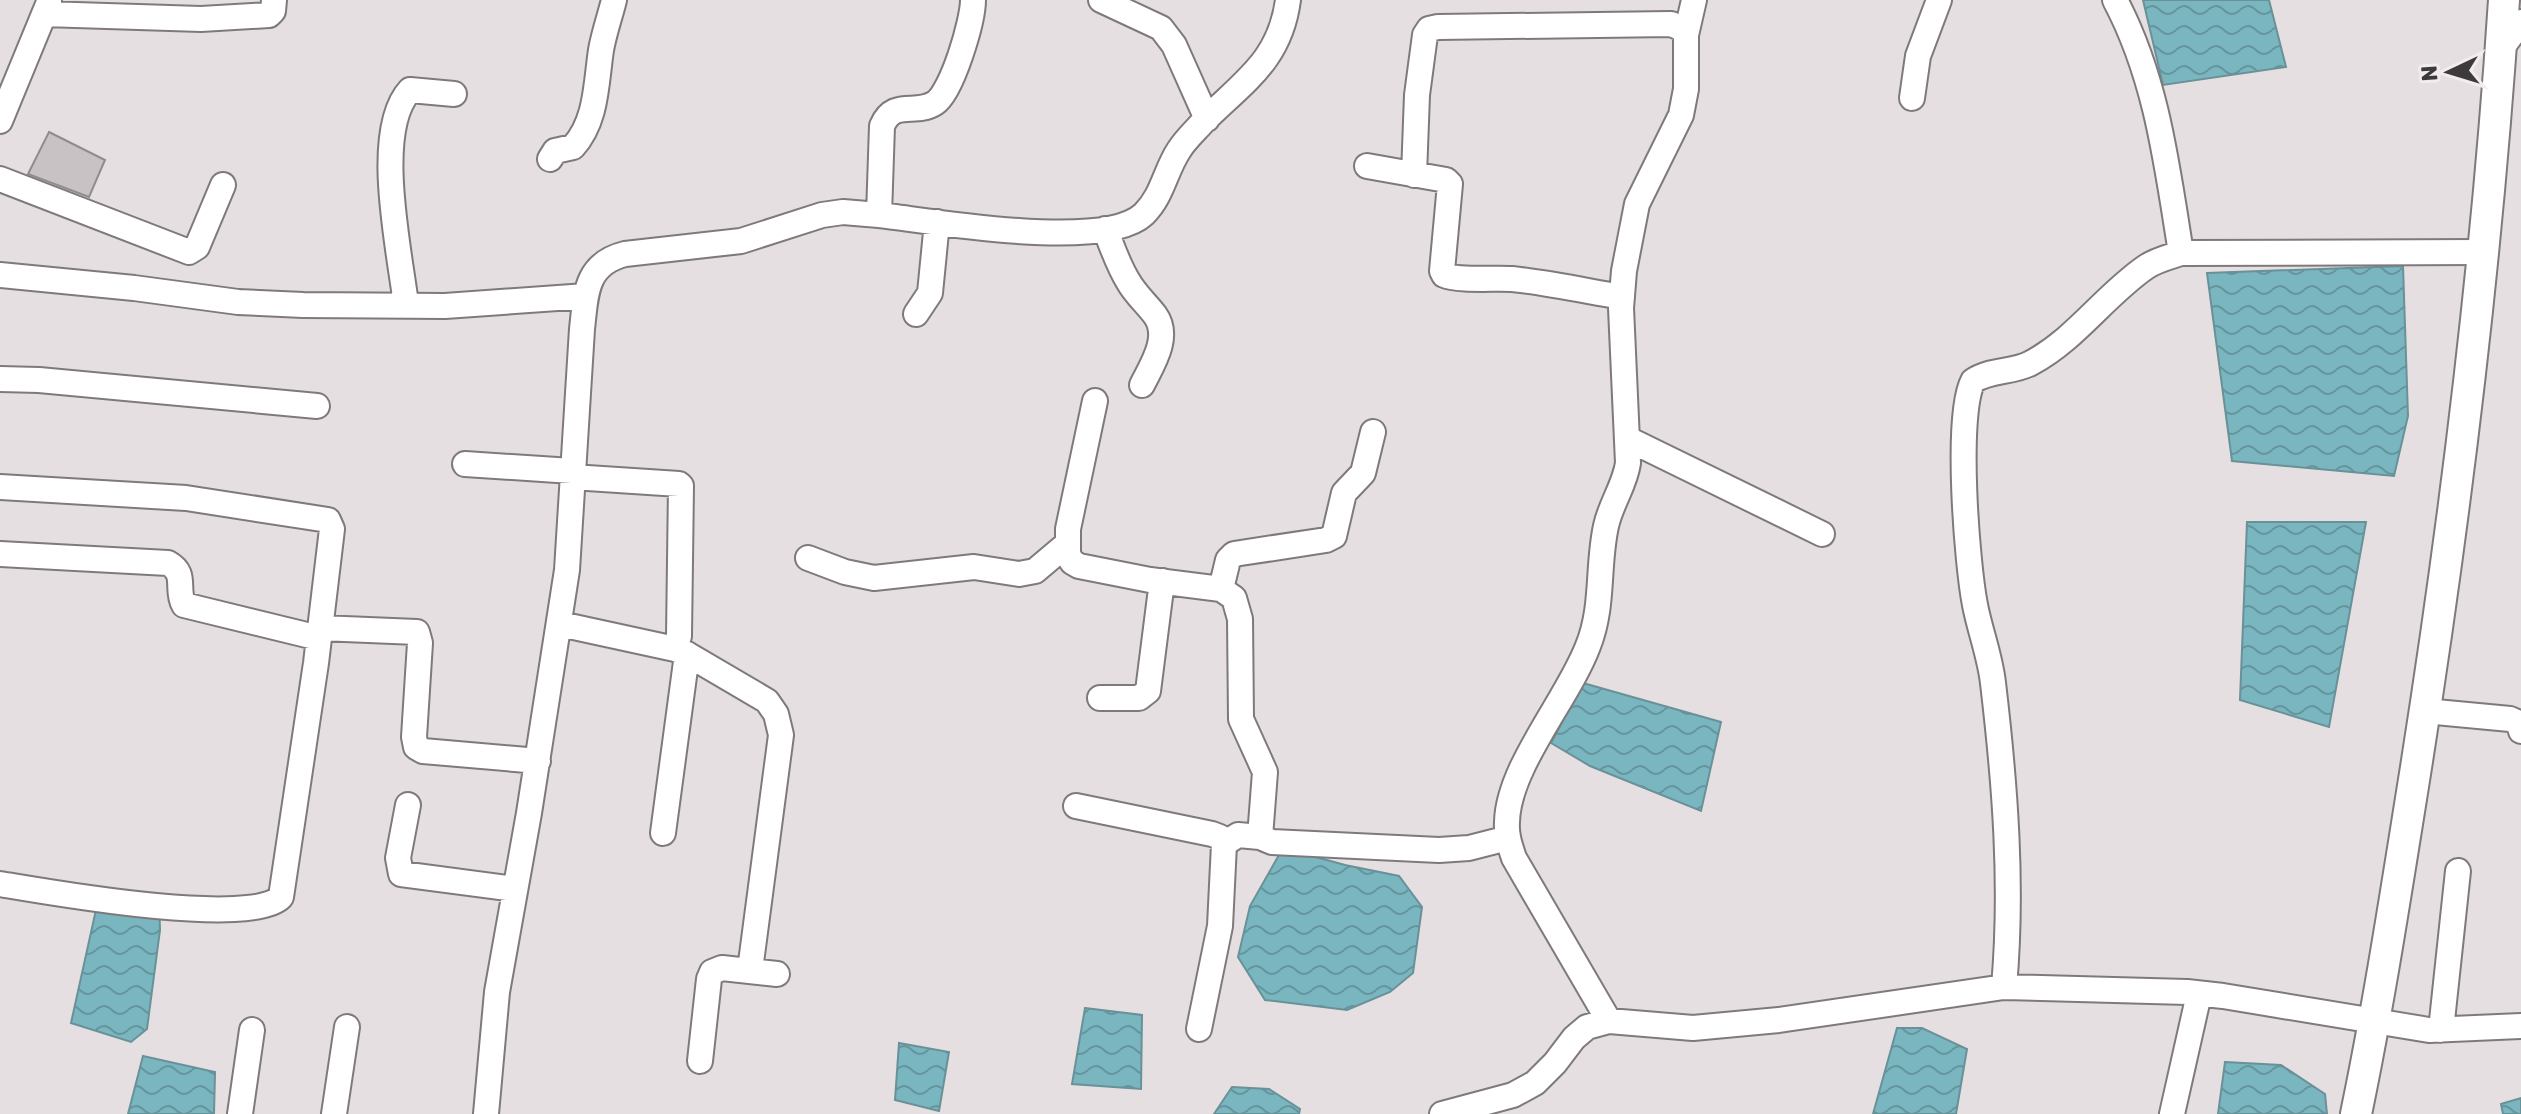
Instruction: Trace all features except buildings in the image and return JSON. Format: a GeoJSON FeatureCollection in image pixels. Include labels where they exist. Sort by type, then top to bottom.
{"type":"FeatureCollection","features":[{"type":"Feature","properties":{"kind":"main road"},"geometry":{"type":"LineString","coordinates":[[2356,1114],[2376,1021],[2445,585],[2482,252],[2504,0]]}},
{"type":"Feature","properties":{"kind":"street"},"geometry":{"type":"LineString","coordinates":[[0,121],[6,88],[46,7],[231,19],[269,15],[273,11],[274,0]]}},
{"type":"Feature","properties":{"kind":"street"},"geometry":{"type":"LineString","coordinates":[[550,159],[555,151],[573,147],[587,125],[614,0]]}},
{"type":"Feature","properties":{"kind":"street"},"geometry":{"type":"LineString","coordinates":[[879,215],[882,126],[892,111],[924,107],[937,102],[945,91],[965,44],[973,15],[973,0]]}},
{"type":"Feature","properties":{"kind":"street"},"geometry":{"type":"LineString","coordinates":[[1101,0],[1161,28],[1174,45],[1207,119]]}},
{"type":"Feature","properties":{"kind":"street"},"geometry":{"type":"LineString","coordinates":[[486,1114],[497,992],[560,624],[567,570],[586,296],[597,267],[610,258],[741,241],[822,215],[843,212],[1044,232],[1119,228],[1141,217],[1153,204],[1179,149],[1266,62],[1286,18],[1288,0]]}},
{"type":"Feature","properties":{"kind":"street"},"geometry":{"type":"LineString","coordinates":[[1609,1021],[1514,858],[1506,820],[1512,792],[1565,696],[1591,636],[1601,598],[1602,553],[1607,522],[1626,475],[1628,439],[1622,297],[1629,234],[1637,204],[1681,115],[1686,35],[1694,0]]}},
{"type":"Feature","properties":{"kind":"street"},"geometry":{"type":"LineString","coordinates":[[1912,98],[1920,46],[1939,0]]}},
{"type":"Feature","properties":{"kind":"street"},"geometry":{"type":"LineString","coordinates":[[2115,0],[2128,26],[2158,112],[2181,253]]}},
{"type":"Feature","properties":{"kind":"street"},"geometry":{"type":"LineString","coordinates":[[2501,49],[2521,22]]}},
{"type":"Feature","properties":{"kind":"street"},"geometry":{"type":"LineString","coordinates":[[1414,175],[1417,95],[1425,35],[1429,29],[1671,24],[1681,28],[1686,35]]}},
{"type":"Feature","properties":{"kind":"street"},"geometry":{"type":"LineString","coordinates":[[406,305],[391,182],[390,139],[410,90],[454,94]]}},
{"type":"Feature","properties":{"kind":"street"},"geometry":{"type":"LineString","coordinates":[[1367,166],[1446,180],[1450,184],[1444,275],[1451,278],[1521,280],[1622,297]]}},
{"type":"Feature","properties":{"kind":"street"},"geometry":{"type":"LineString","coordinates":[[0,179],[189,252],[197,247],[223,185]]}},
{"type":"Feature","properties":{"kind":"street"},"geometry":{"type":"LineString","coordinates":[[916,314],[930,293],[937,222]]}},
{"type":"Feature","properties":{"kind":"street"},"geometry":{"type":"LineString","coordinates":[[1105,229],[1125,278],[1141,302],[1157,317],[1161,331],[1158,352],[1142,385]]}},
{"type":"Feature","properties":{"kind":"street"},"geometry":{"type":"LineString","coordinates":[[2004,987],[2010,900],[2008,854],[1993,679],[1975,606],[1969,557],[1964,456],[1969,387],[1982,374],[2031,363],[2075,332],[2123,284],[2149,265],[2181,253],[2482,252]]}},
{"type":"Feature","properties":{"kind":"street"},"geometry":{"type":"LineString","coordinates":[[0,275],[238,302],[445,306],[586,296]]}},
{"type":"Feature","properties":{"kind":"street"},"geometry":{"type":"LineString","coordinates":[[0,379],[317,406]]}},
{"type":"Feature","properties":{"kind":"street"},"geometry":{"type":"LineString","coordinates":[[1095,401],[1067,544],[1072,562],[1079,566],[1221,589],[1234,598],[1238,608],[1241,719],[1265,772],[1260,837]]}},
{"type":"Feature","properties":{"kind":"street"},"geometry":{"type":"LineString","coordinates":[[1221,589],[1228,560],[1234,554],[1326,540],[1334,536],[1344,493],[1363,473],[1373,432]]}},
{"type":"Feature","properties":{"kind":"street"},"geometry":{"type":"LineString","coordinates":[[1628,439],[1822,534]]}},
{"type":"Feature","properties":{"kind":"street"},"geometry":{"type":"LineString","coordinates":[[465,464],[681,486],[681,651],[663,833]]}},
{"type":"Feature","properties":{"kind":"street"},"geometry":{"type":"LineString","coordinates":[[0,487],[186,498],[328,520],[332,529],[281,897],[270,905],[169,908],[0,884]]}},
{"type":"Feature","properties":{"kind":"street"},"geometry":{"type":"LineString","coordinates":[[808,558],[845,572],[874,578],[974,567],[1019,574],[1035,571],[1067,544]]}},
{"type":"Feature","properties":{"kind":"street"},"geometry":{"type":"LineString","coordinates":[[0,554],[168,563],[181,575],[184,605],[319,633],[417,632],[420,643],[416,747],[423,751],[538,761]]}},
{"type":"Feature","properties":{"kind":"street"},"geometry":{"type":"LineString","coordinates":[[1100,698],[1139,698],[1148,691],[1162,581]]}},
{"type":"Feature","properties":{"kind":"street"},"geometry":{"type":"LineString","coordinates":[[560,624],[681,651],[767,701],[776,714],[781,735],[750,970]]}},
{"type":"Feature","properties":{"kind":"street"},"geometry":{"type":"LineString","coordinates":[[2425,711],[2510,719],[2519,723],[2521,731]]}},
{"type":"Feature","properties":{"kind":"street"},"geometry":{"type":"LineString","coordinates":[[408,805],[398,858],[401,874],[514,889]]}},
{"type":"Feature","properties":{"kind":"street"},"geometry":{"type":"LineString","coordinates":[[1076,806],[1212,834],[1220,837],[1224,844],[1220,926],[1199,1029]]}},
{"type":"Feature","properties":{"kind":"street"},"geometry":{"type":"LineString","coordinates":[[1224,844],[1238,835],[1260,837],[1272,842],[1439,850],[1469,848],[1508,838]]}},
{"type":"Feature","properties":{"kind":"street"},"geometry":{"type":"LineString","coordinates":[[2441,1030],[2458,871]]}},
{"type":"Feature","properties":{"kind":"street"},"geometry":{"type":"LineString","coordinates":[[700,1061],[712,972],[722,968],[777,974]]}},
{"type":"Feature","properties":{"kind":"street"},"geometry":{"type":"LineString","coordinates":[[1442,1114],[1513,1095],[1535,1083],[1587,1027],[1609,1021],[1693,1028],[1779,1020],[2004,987],[2199,994],[2441,1030],[2521,1026]]}},
{"type":"Feature","properties":{"kind":"street"},"geometry":{"type":"LineString","coordinates":[[2172,1114],[2199,994]]}},
{"type":"Feature","properties":{"kind":"street"},"geometry":{"type":"LineString","coordinates":[[334,1114],[347,1027]]}},
{"type":"Feature","properties":{"kind":"street"},"geometry":{"type":"LineString","coordinates":[[240,1114],[252,1030]]}},
{"type":"Feature","properties":{"kind":"water"},"geometry":{"type":"Polygon","coordinates":[[[2143,0],[2269,0],[2286,67],[2163,85],[2143,0]]]}},
{"type":"Feature","properties":{"kind":"water"},"geometry":{"type":"Polygon","coordinates":[[[2403,266],[2408,416],[2394,476],[2232,461],[2207,273],[2403,266]]]}},
{"type":"Feature","properties":{"kind":"water"},"geometry":{"type":"Polygon","coordinates":[[[2247,522],[2366,522],[2329,727],[2240,700],[2247,522]]]}},
{"type":"Feature","properties":{"kind":"water"},"geometry":{"type":"Polygon","coordinates":[[[1583,683],[1721,722],[1701,811],[1590,766],[1551,743],[1583,683]]]}},
{"type":"Feature","properties":{"kind":"water"},"geometry":{"type":"Polygon","coordinates":[[[1283,848],[1399,876],[1422,907],[1413,973],[1390,992],[1347,1010],[1265,1000],[1238,957],[1250,906],[1283,848]]]}},
{"type":"Feature","properties":{"kind":"water"},"geometry":{"type":"Polygon","coordinates":[[[123,890],[159,897],[160,930],[147,1029],[131,1042],[71,1023],[99,896],[123,890]]]}},
{"type":"Feature","properties":{"kind":"water"},"geometry":{"type":"Polygon","coordinates":[[[1085,1008],[1142,1015],[1141,1089],[1072,1084],[1085,1008]]]}},
{"type":"Feature","properties":{"kind":"water"},"geometry":{"type":"Polygon","coordinates":[[[1897,1028],[1922,1028],[1967,1049],[1956,1114],[1873,1114],[1897,1028]]]}},
{"type":"Feature","properties":{"kind":"water"},"geometry":{"type":"Polygon","coordinates":[[[899,1043],[949,1052],[939,1111],[895,1100],[899,1043]]]}},
{"type":"Feature","properties":{"kind":"water"},"geometry":{"type":"Polygon","coordinates":[[[143,1056],[215,1072],[214,1114],[128,1114],[143,1056]]]}},
{"type":"Feature","properties":{"kind":"water"},"geometry":{"type":"Polygon","coordinates":[[[2225,1062],[2281,1065],[2325,1094],[2327,1114],[2218,1114],[2225,1062]]]}},
{"type":"Feature","properties":{"kind":"water"},"geometry":{"type":"Polygon","coordinates":[[[1232,1087],[1269,1089],[1300,1109],[1299,1114],[1214,1114],[1232,1087]]]}},
{"type":"Feature","properties":{"kind":"water"},"geometry":{"type":"Polygon","coordinates":[[[2521,1098],[2521,1114],[2503,1114],[2501,1104],[2521,1098]]]}}]}
